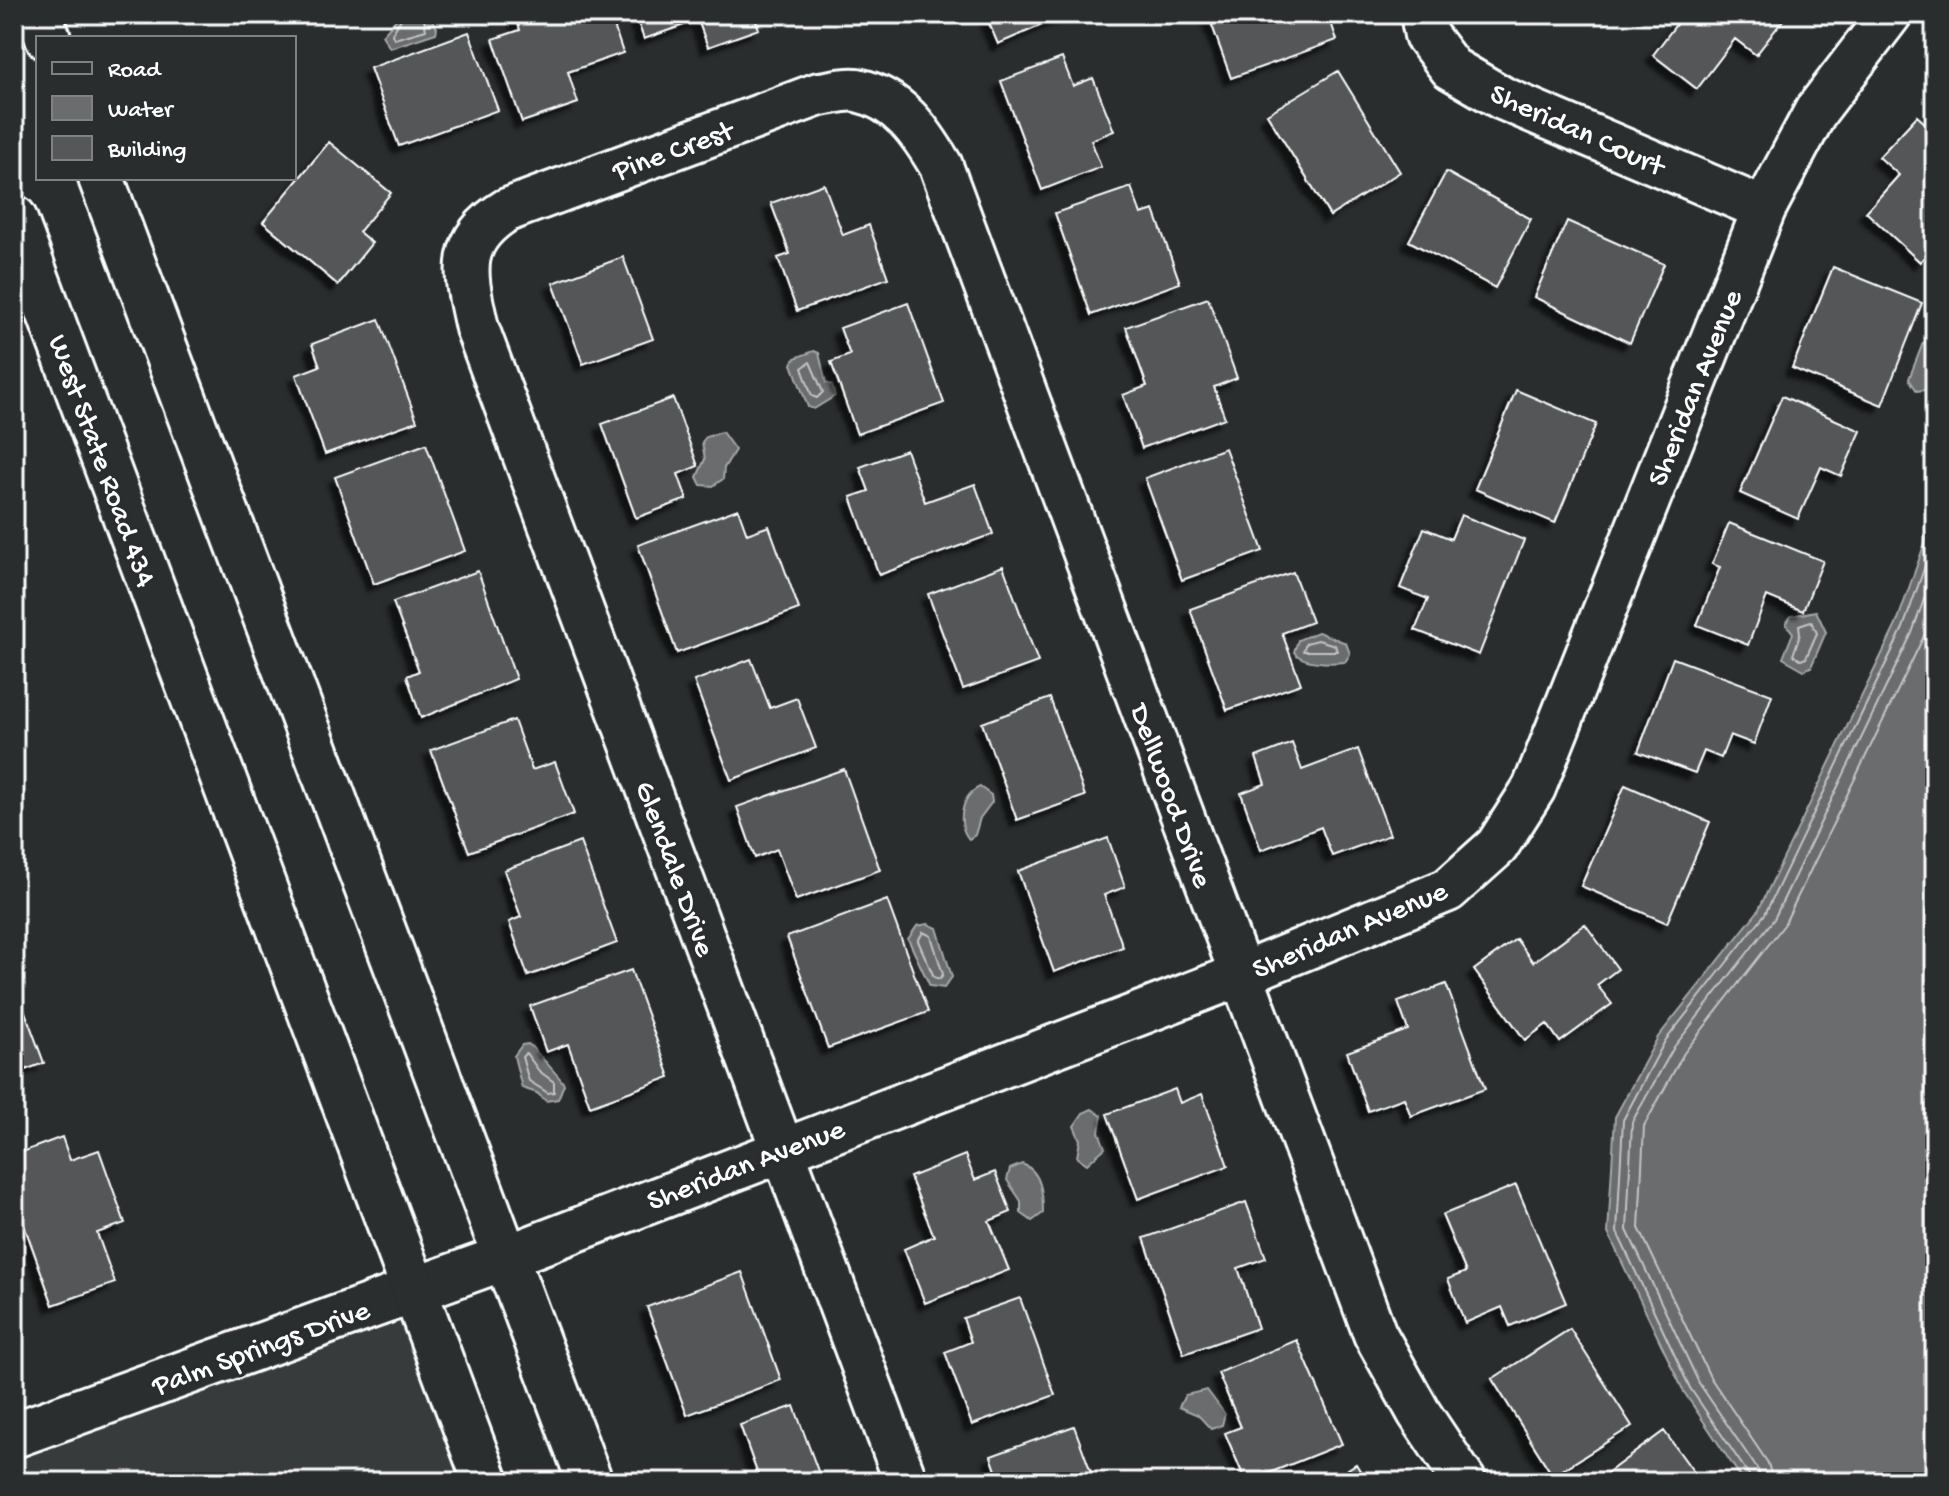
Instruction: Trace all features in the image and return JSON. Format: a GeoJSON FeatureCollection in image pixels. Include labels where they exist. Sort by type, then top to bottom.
{"type":"FeatureCollection","features":[{"type":"Feature","properties":{"kind":"main road"},"geometry":{"type":"LineString","coordinates":[[39,14],[47,36]]}},
{"type":"Feature","properties":{"kind":"main road"},"geometry":{"type":"LineString","coordinates":[[102,180],[590,1482]]}},
{"type":"Feature","properties":{"kind":"main road","name":"West State Road 434"},"geometry":{"type":"LineString","coordinates":[[14,218],[412,1291]]}},
{"type":"Feature","properties":{"kind":"main road","name":"Palm Springs Drive"},"geometry":{"type":"LineString","coordinates":[[14,1435],[506,1257]]}},
{"type":"Feature","properties":{"kind":"main road"},"geometry":{"type":"LineString","coordinates":[[412,1291],[486,1482]]}},
{"type":"Feature","properties":{"kind":"street","name":"Sheridan Court"},"geometry":{"type":"LineString","coordinates":[[1422,14],[1426,35],[1451,68],[1502,98],[1764,209]]}},
{"type":"Feature","properties":{"kind":"street","name":"Sheridan Avenue"},"geometry":{"type":"LineString","coordinates":[[506,1257],[1240,975],[1448,890],[1497,846],[1534,788],[1764,209],[1816,111],[1890,14]]}},
{"type":"Feature","properties":{"kind":"street","name":"Pine Crest"},"geometry":{"type":"LineString","coordinates":[[470,251],[484,224],[507,210],[819,94],[855,90],[892,104]]}},
{"type":"Feature","properties":{"kind":"street","name":"Dellwood Drive"},"geometry":{"type":"LineString","coordinates":[[892,104],[922,133],[941,166],[1375,1334],[1419,1413],[1465,1482]]}},
{"type":"Feature","properties":{"kind":"street","name":"Glendale Drive"},"geometry":{"type":"LineString","coordinates":[[470,251],[466,279],[477,328],[906,1482]]}},
{"type":"Feature","properties":{"kind":"shaded area"},"geometry":{"type":"Polygon","coordinates":[[[400,1319],[463,1482],[14,1482],[14,1455],[400,1319]]]}},
{"type":"Feature","properties":{"kind":"water"},"geometry":{"type":"Polygon","coordinates":[[[401,14],[429,14],[437,28],[436,33],[390,48],[382,35],[401,14]]]}},
{"type":"Feature","properties":{"kind":"water"},"geometry":{"type":"Polygon","coordinates":[[[1935,341],[1933,389],[1917,391],[1909,379],[1923,343],[1935,341]]]}},
{"type":"Feature","properties":{"kind":"water"},"geometry":{"type":"Polygon","coordinates":[[[814,351],[819,353],[826,383],[832,385],[835,396],[814,409],[808,407],[792,364],[795,358],[814,351]]]}},
{"type":"Feature","properties":{"kind":"water"},"geometry":{"type":"Polygon","coordinates":[[[722,432],[735,450],[724,468],[723,479],[713,486],[701,485],[697,477],[705,459],[702,442],[706,437],[722,432]]]}},
{"type":"Feature","properties":{"kind":"water"},"geometry":{"type":"Polygon","coordinates":[[[1935,514],[1935,1482],[1744,1482],[1684,1392],[1608,1233],[1615,1117],[1658,1037],[1758,911],[1896,625],[1935,514]]]}},
{"type":"Feature","properties":{"kind":"water"},"geometry":{"type":"Polygon","coordinates":[[[1816,611],[1826,632],[1811,667],[1804,670],[1783,658],[1793,633],[1786,624],[1791,616],[1816,611]]]}},
{"type":"Feature","properties":{"kind":"water"},"geometry":{"type":"Polygon","coordinates":[[[1318,632],[1346,643],[1350,654],[1345,662],[1311,661],[1294,652],[1298,640],[1318,632]]]}},
{"type":"Feature","properties":{"kind":"water"},"geometry":{"type":"Polygon","coordinates":[[[980,787],[991,795],[992,802],[980,818],[975,835],[969,839],[963,826],[962,811],[968,797],[980,787]]]}},
{"type":"Feature","properties":{"kind":"water"},"geometry":{"type":"Polygon","coordinates":[[[928,924],[937,928],[952,977],[944,988],[930,986],[908,939],[917,926],[928,924]]]}},
{"type":"Feature","properties":{"kind":"water"},"geometry":{"type":"Polygon","coordinates":[[[528,1044],[564,1084],[558,1099],[546,1101],[537,1093],[522,1088],[514,1056],[522,1045],[528,1044]]]}},
{"type":"Feature","properties":{"kind":"water"},"geometry":{"type":"Polygon","coordinates":[[[1092,1109],[1102,1116],[1099,1132],[1105,1148],[1087,1164],[1077,1157],[1080,1140],[1074,1126],[1083,1113],[1092,1109]]]}},
{"type":"Feature","properties":{"kind":"water"},"geometry":{"type":"Polygon","coordinates":[[[1022,1164],[1034,1172],[1042,1191],[1043,1213],[1032,1221],[1021,1213],[1021,1201],[1007,1180],[1010,1169],[1022,1164]]]}},
{"type":"Feature","properties":{"kind":"water"},"geometry":{"type":"Polygon","coordinates":[[[1207,1390],[1225,1414],[1222,1425],[1211,1429],[1198,1415],[1179,1407],[1185,1395],[1207,1390]]]}},
{"type":"Feature","properties":{"kind":"building"},"geometry":{"type":"Polygon","coordinates":[[[515,14],[610,14],[623,53],[568,72],[578,103],[522,122],[493,39],[520,30],[515,14]]]}},
{"type":"Feature","properties":{"kind":"building"},"geometry":{"type":"Polygon","coordinates":[[[635,14],[753,14],[759,29],[708,47],[698,20],[644,39],[635,14]]]}},
{"type":"Feature","properties":{"kind":"building"},"geometry":{"type":"Polygon","coordinates":[[[985,14],[1067,14],[998,44],[985,14]]]}},
{"type":"Feature","properties":{"kind":"building"},"geometry":{"type":"Polygon","coordinates":[[[1208,14],[1328,14],[1337,40],[1231,78],[1208,14]]]}},
{"type":"Feature","properties":{"kind":"building"},"geometry":{"type":"Polygon","coordinates":[[[1684,14],[1786,16],[1756,55],[1735,39],[1697,89],[1653,55],[1684,14]]]}},
{"type":"Feature","properties":{"kind":"building"},"geometry":{"type":"Polygon","coordinates":[[[469,32],[498,110],[399,146],[370,68],[469,32]]]}},
{"type":"Feature","properties":{"kind":"building"},"geometry":{"type":"Polygon","coordinates":[[[1062,58],[1073,86],[1093,78],[1114,131],[1091,140],[1101,167],[1042,190],[1001,81],[1062,58]]]}},
{"type":"Feature","properties":{"kind":"building"},"geometry":{"type":"Polygon","coordinates":[[[1338,71],[1400,172],[1330,216],[1267,114],[1338,71]]]}},
{"type":"Feature","properties":{"kind":"building"},"geometry":{"type":"Polygon","coordinates":[[[1917,116],[1935,132],[1935,245],[1920,262],[1866,212],[1899,175],[1879,157],[1917,116]]]}},
{"type":"Feature","properties":{"kind":"building"},"geometry":{"type":"Polygon","coordinates":[[[329,142],[391,193],[359,232],[372,243],[338,285],[263,222],[329,142]]]}},
{"type":"Feature","properties":{"kind":"building"},"geometry":{"type":"Polygon","coordinates":[[[1446,172],[1531,219],[1495,288],[1409,241],[1446,172]]]}},
{"type":"Feature","properties":{"kind":"building"},"geometry":{"type":"Polygon","coordinates":[[[824,184],[843,235],[869,225],[888,278],[797,311],[778,258],[790,254],[771,203],[824,184]]]}},
{"type":"Feature","properties":{"kind":"building"},"geometry":{"type":"Polygon","coordinates":[[[1131,187],[1141,214],[1154,210],[1180,283],[1091,315],[1055,213],[1131,187]]]}},
{"type":"Feature","properties":{"kind":"building"},"geometry":{"type":"Polygon","coordinates":[[[1567,221],[1664,264],[1630,343],[1534,297],[1567,221]]]}},
{"type":"Feature","properties":{"kind":"building"},"geometry":{"type":"Polygon","coordinates":[[[623,257],[653,339],[583,364],[553,283],[623,257]]]}},
{"type":"Feature","properties":{"kind":"building"},"geometry":{"type":"Polygon","coordinates":[[[1833,267],[1922,303],[1882,405],[1792,368],[1833,267]]]}},
{"type":"Feature","properties":{"kind":"building"},"geometry":{"type":"Polygon","coordinates":[[[1208,298],[1237,378],[1214,387],[1225,418],[1142,448],[1123,395],[1147,386],[1126,327],[1208,298]]]}},
{"type":"Feature","properties":{"kind":"building"},"geometry":{"type":"Polygon","coordinates":[[[908,303],[944,403],[857,434],[831,362],[850,355],[840,328],[908,303]]]}},
{"type":"Feature","properties":{"kind":"building"},"geometry":{"type":"Polygon","coordinates":[[[379,319],[417,421],[325,454],[296,375],[320,366],[312,344],[379,319]]]}},
{"type":"Feature","properties":{"kind":"building"},"geometry":{"type":"Polygon","coordinates":[[[1516,390],[1596,424],[1555,523],[1475,489],[1516,390]]]}},
{"type":"Feature","properties":{"kind":"building"},"geometry":{"type":"Polygon","coordinates":[[[1782,396],[1861,431],[1841,476],[1821,467],[1798,519],[1740,493],[1782,396]]]}},
{"type":"Feature","properties":{"kind":"building"},"geometry":{"type":"Polygon","coordinates":[[[673,398],[698,466],[678,474],[687,499],[636,518],[602,424],[673,398]]]}},
{"type":"Feature","properties":{"kind":"building"},"geometry":{"type":"Polygon","coordinates":[[[426,444],[465,551],[374,584],[335,477],[426,444]]]}},
{"type":"Feature","properties":{"kind":"building"},"geometry":{"type":"Polygon","coordinates":[[[1225,448],[1263,551],[1182,580],[1145,478],[1225,448]]]}},
{"type":"Feature","properties":{"kind":"building"},"geometry":{"type":"Polygon","coordinates":[[[906,450],[925,502],[975,484],[993,534],[879,575],[851,497],[869,491],[860,467],[906,450]]]}},
{"type":"Feature","properties":{"kind":"building"},"geometry":{"type":"Polygon","coordinates":[[[738,509],[747,534],[769,526],[799,609],[677,653],[638,545],[738,509]]]}},
{"type":"Feature","properties":{"kind":"building"},"geometry":{"type":"Polygon","coordinates":[[[1461,515],[1524,540],[1479,655],[1415,630],[1428,599],[1400,588],[1424,528],[1451,539],[1461,515]]]}},
{"type":"Feature","properties":{"kind":"building"},"geometry":{"type":"Polygon","coordinates":[[[1729,523],[1823,561],[1803,611],[1767,596],[1748,645],[1697,625],[1720,567],[1712,564],[1729,523]]]}},
{"type":"Feature","properties":{"kind":"building"},"geometry":{"type":"Polygon","coordinates":[[[1003,566],[1038,662],[963,689],[928,594],[1003,566]]]}},
{"type":"Feature","properties":{"kind":"building"},"geometry":{"type":"Polygon","coordinates":[[[478,571],[516,679],[421,718],[407,676],[419,671],[393,602],[478,571]]]}},
{"type":"Feature","properties":{"kind":"building"},"geometry":{"type":"Polygon","coordinates":[[[1293,572],[1312,622],[1282,633],[1301,684],[1227,710],[1190,609],[1293,572]]]}},
{"type":"Feature","properties":{"kind":"building"},"geometry":{"type":"Polygon","coordinates":[[[1673,658],[1772,695],[1754,744],[1730,735],[1721,758],[1704,751],[1695,773],[1638,752],[1673,658]]]}},
{"type":"Feature","properties":{"kind":"building"},"geometry":{"type":"Polygon","coordinates":[[[751,659],[770,708],[797,698],[816,748],[731,780],[694,681],[751,659]]]}},
{"type":"Feature","properties":{"kind":"building"},"geometry":{"type":"Polygon","coordinates":[[[1050,698],[1085,796],[1017,820],[982,723],[1050,698]]]}},
{"type":"Feature","properties":{"kind":"building"},"geometry":{"type":"Polygon","coordinates":[[[514,720],[532,770],[555,762],[574,814],[469,852],[431,750],[514,720]]]}},
{"type":"Feature","properties":{"kind":"building"},"geometry":{"type":"Polygon","coordinates":[[[1292,743],[1302,770],[1358,749],[1390,835],[1332,856],[1321,827],[1261,850],[1241,793],[1265,784],[1256,757],[1292,743]]]}},
{"type":"Feature","properties":{"kind":"building"},"geometry":{"type":"Polygon","coordinates":[[[844,769],[880,870],[796,900],[777,849],[755,858],[737,807],[844,769]]]}},
{"type":"Feature","properties":{"kind":"building"},"geometry":{"type":"Polygon","coordinates":[[[1625,785],[1710,822],[1667,923],[1581,886],[1625,785]]]}},
{"type":"Feature","properties":{"kind":"building"},"geometry":{"type":"Polygon","coordinates":[[[1108,838],[1125,887],[1104,895],[1123,947],[1054,972],[1018,871],[1108,838]]]}},
{"type":"Feature","properties":{"kind":"building"},"geometry":{"type":"Polygon","coordinates":[[[580,842],[617,943],[528,976],[509,922],[521,917],[504,870],[580,842]]]}},
{"type":"Feature","properties":{"kind":"building"},"geometry":{"type":"Polygon","coordinates":[[[887,900],[928,1012],[828,1048],[787,937],[887,900]]]}},
{"type":"Feature","properties":{"kind":"building"},"geometry":{"type":"Polygon","coordinates":[[[1585,924],[1618,969],[1597,985],[1612,1004],[1560,1042],[1547,1024],[1525,1040],[1474,970],[1516,939],[1533,962],[1585,924]]]}},
{"type":"Feature","properties":{"kind":"building"},"geometry":{"type":"Polygon","coordinates":[[[631,970],[670,1077],[590,1106],[568,1044],[546,1052],[530,1006],[631,970]]]}},
{"type":"Feature","properties":{"kind":"building"},"geometry":{"type":"Polygon","coordinates":[[[14,982],[44,1063],[14,1074],[14,982]]]}},
{"type":"Feature","properties":{"kind":"building"},"geometry":{"type":"Polygon","coordinates":[[[1446,984],[1485,1089],[1411,1116],[1404,1098],[1368,1111],[1347,1052],[1408,1030],[1398,1002],[1446,984]]]}},
{"type":"Feature","properties":{"kind":"building"},"geometry":{"type":"Polygon","coordinates":[[[1175,1089],[1180,1103],[1202,1094],[1228,1166],[1138,1199],[1107,1114],[1175,1089]]]}},
{"type":"Feature","properties":{"kind":"building"},"geometry":{"type":"Polygon","coordinates":[[[62,1137],[70,1160],[99,1150],[125,1223],[97,1233],[115,1283],[53,1305],[14,1197],[14,1155],[62,1137]]]}},
{"type":"Feature","properties":{"kind":"building"},"geometry":{"type":"Polygon","coordinates":[[[965,1155],[975,1180],[995,1172],[1011,1212],[989,1221],[1009,1270],[925,1303],[904,1249],[934,1236],[910,1177],[965,1155]]]}},
{"type":"Feature","properties":{"kind":"building"},"geometry":{"type":"Polygon","coordinates":[[[1516,1185],[1566,1303],[1510,1326],[1502,1307],[1465,1323],[1448,1279],[1466,1272],[1442,1215],[1516,1185]]]}},
{"type":"Feature","properties":{"kind":"building"},"geometry":{"type":"Polygon","coordinates":[[[1246,1202],[1266,1258],[1238,1268],[1258,1328],[1184,1354],[1144,1238],[1246,1202]]]}},
{"type":"Feature","properties":{"kind":"building"},"geometry":{"type":"Polygon","coordinates":[[[742,1272],[781,1380],[687,1415],[647,1307],[742,1272]]]}},
{"type":"Feature","properties":{"kind":"building"},"geometry":{"type":"Polygon","coordinates":[[[1020,1298],[1055,1395],[972,1425],[945,1352],[971,1342],[963,1318],[1020,1298]]]}},
{"type":"Feature","properties":{"kind":"building"},"geometry":{"type":"Polygon","coordinates":[[[1570,1329],[1632,1426],[1553,1476],[1492,1379],[1570,1329]]]}},
{"type":"Feature","properties":{"kind":"building"},"geometry":{"type":"Polygon","coordinates":[[[1297,1340],[1342,1444],[1246,1482],[1225,1433],[1241,1427],[1218,1373],[1297,1340]]]}},
{"type":"Feature","properties":{"kind":"building"},"geometry":{"type":"Polygon","coordinates":[[[794,1406],[822,1482],[740,1482],[758,1475],[740,1425],[794,1406]]]}},
{"type":"Feature","properties":{"kind":"building"},"geometry":{"type":"Polygon","coordinates":[[[1074,1426],[1092,1475],[1072,1482],[1000,1482],[991,1456],[1074,1426]]]}},
{"type":"Feature","properties":{"kind":"building"},"geometry":{"type":"Polygon","coordinates":[[[1664,1431],[1701,1482],[1601,1482],[1599,1479],[1664,1431]]]}},
{"type":"Feature","properties":{"kind":"building"},"geometry":{"type":"Polygon","coordinates":[[[1356,1464],[1367,1482],[1328,1482],[1356,1464]]]}}]}
